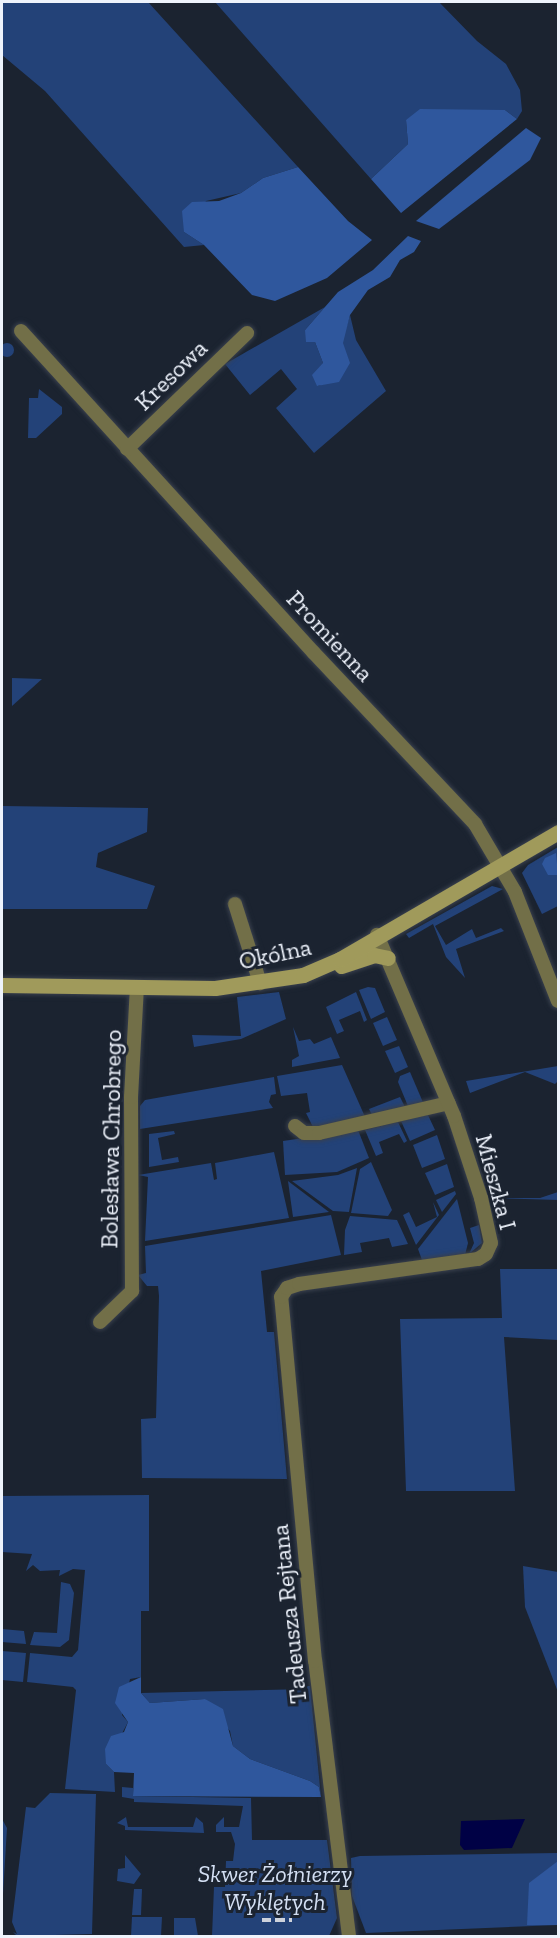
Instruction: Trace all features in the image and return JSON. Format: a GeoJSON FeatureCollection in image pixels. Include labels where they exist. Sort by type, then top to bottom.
{"type":"FeatureCollection","features":[{"type":"Feature","properties":{"kind":"street","name":"Promienna"},"geometry":{"type":"LineString","coordinates":[[21,331],[127,449],[459,806],[500,865],[558,1001]]}},
{"type":"Feature","properties":{"kind":"street","name":"Kresowa"},"geometry":{"type":"LineString","coordinates":[[127,449],[247,333]]}},
{"type":"Feature","properties":{"kind":"street","name":"Okólna"},"geometry":{"type":"LineString","coordinates":[[2,985],[207,988],[260,983],[323,968],[558,832]]}},
{"type":"Feature","properties":{"kind":"street"},"geometry":{"type":"LineString","coordinates":[[235,904],[260,983]]}},
{"type":"Feature","properties":{"kind":"street","name":"Mieszka I"},"geometry":{"type":"LineString","coordinates":[[287,1288],[478,1259],[486,1254],[491,1238],[481,1198],[449,1103],[377,935]]}},
{"type":"Feature","properties":{"kind":"street"},"geometry":{"type":"LineString","coordinates":[[323,968],[374,955],[388,957]]}},
{"type":"Feature","properties":{"kind":"street","name":"Bolesława Chrobrego"},"geometry":{"type":"LineString","coordinates":[[100,1322],[132,1291],[131,1097],[137,987]]}},
{"type":"Feature","properties":{"kind":"street"},"geometry":{"type":"LineString","coordinates":[[295,1126],[304,1133],[319,1133],[449,1103]]}},
{"type":"Feature","properties":{"kind":"street","name":"Tadeusza Rejtana"},"geometry":{"type":"LineString","coordinates":[[287,1288],[281,1297],[314,1649],[349,1936]]}},
{"type":"Feature","properties":{"kind":"green space"},"geometry":{"type":"Polygon","coordinates":[[[2,2],[148,2],[298,167],[263,178],[241,193],[206,201],[184,232],[204,245],[184,247],[45,91],[2,55],[2,2]]]}},
{"type":"Feature","properties":{"kind":"green space"},"geometry":{"type":"Polygon","coordinates":[[[215,2],[439,2],[477,41],[506,64],[520,90],[522,111],[517,119],[505,110],[406,120],[408,144],[371,179],[215,2]]]}},
{"type":"Feature","properties":{"kind":"green space"},"geometry":{"type":"Polygon","coordinates":[[[325,307],[305,330],[315,342],[323,363],[318,386],[330,382],[350,315],[356,340],[386,391],[314,453],[276,408],[297,389],[281,369],[250,395],[225,364],[325,307]]]}},
{"type":"Feature","properties":{"kind":"green space"},"geometry":{"type":"Polygon","coordinates":[[[7,343],[12,345],[14,350],[12,355],[7,357],[2,355],[0,350],[2,345],[7,343]]]}},
{"type":"Feature","properties":{"kind":"green space"},"geometry":{"type":"Polygon","coordinates":[[[39,389],[62,407],[62,414],[36,438],[28,438],[29,398],[38,398],[39,389]]]}},
{"type":"Feature","properties":{"kind":"green space"},"geometry":{"type":"Polygon","coordinates":[[[12,678],[42,679],[12,706],[12,678]]]}},
{"type":"Feature","properties":{"kind":"green space"},"geometry":{"type":"Polygon","coordinates":[[[2,806],[148,808],[147,832],[98,853],[96,867],[155,886],[147,909],[2,909],[2,806]]]}},
{"type":"Feature","properties":{"kind":"green space"},"geometry":{"type":"Polygon","coordinates":[[[558,847],[558,906],[542,914],[522,873],[528,865],[558,847]]]}},
{"type":"Feature","properties":{"kind":"green space"},"geometry":{"type":"Polygon","coordinates":[[[492,886],[503,889],[435,926],[446,945],[472,929],[476,938],[501,928],[504,931],[456,949],[465,978],[446,957],[433,924],[409,938],[406,934],[492,886]]]}},
{"type":"Feature","properties":{"kind":"green space"},"geometry":{"type":"Polygon","coordinates":[[[368,987],[375,988],[385,1012],[371,1019],[359,990],[368,987]]]}},
{"type":"Feature","properties":{"kind":"green space"},"geometry":{"type":"Polygon","coordinates":[[[279,992],[286,1019],[241,1039],[194,1047],[192,1035],[241,1036],[237,997],[279,992]]]}},
{"type":"Feature","properties":{"kind":"green space"},"geometry":{"type":"Polygon","coordinates":[[[356,992],[367,1020],[364,1022],[360,1011],[339,1020],[344,1031],[337,1034],[326,1007],[356,992]]]}},
{"type":"Feature","properties":{"kind":"green space"},"geometry":{"type":"Polygon","coordinates":[[[387,1017],[397,1040],[383,1046],[373,1023],[387,1017]]]}},
{"type":"Feature","properties":{"kind":"green space"},"geometry":{"type":"Polygon","coordinates":[[[293,1027],[299,1041],[310,1039],[314,1044],[331,1037],[340,1058],[292,1067],[292,1060],[299,1056],[293,1027]]]}},
{"type":"Feature","properties":{"kind":"green space"},"geometry":{"type":"Polygon","coordinates":[[[399,1046],[408,1067],[395,1073],[385,1051],[399,1046]]]}},
{"type":"Feature","properties":{"kind":"green space"},"geometry":{"type":"Polygon","coordinates":[[[342,1065],[366,1119],[350,1124],[313,1127],[306,1113],[310,1112],[307,1093],[281,1096],[277,1076],[342,1065]]]}},
{"type":"Feature","properties":{"kind":"green space"},"geometry":{"type":"Polygon","coordinates":[[[558,1066],[558,1081],[555,1084],[525,1072],[470,1093],[466,1081],[558,1066]]]}},
{"type":"Feature","properties":{"kind":"green space"},"geometry":{"type":"Polygon","coordinates":[[[410,1072],[425,1107],[410,1111],[398,1082],[400,1076],[410,1072]]]}},
{"type":"Feature","properties":{"kind":"green space"},"geometry":{"type":"Polygon","coordinates":[[[274,1077],[276,1094],[271,1095],[269,1102],[273,1108],[140,1129],[140,1106],[145,1100],[274,1077]]]}},
{"type":"Feature","properties":{"kind":"green space"},"geometry":{"type":"Polygon","coordinates":[[[400,1097],[407,1111],[374,1119],[369,1109],[400,1097]]]}},
{"type":"Feature","properties":{"kind":"green space"},"geometry":{"type":"Polygon","coordinates":[[[428,1115],[435,1130],[410,1141],[401,1121],[428,1115]]]}},
{"type":"Feature","properties":{"kind":"green space"},"geometry":{"type":"Polygon","coordinates":[[[398,1122],[407,1141],[404,1143],[399,1134],[379,1142],[383,1153],[376,1156],[365,1130],[398,1122]]]}},
{"type":"Feature","properties":{"kind":"green space"},"geometry":{"type":"Polygon","coordinates":[[[358,1130],[369,1158],[337,1172],[285,1175],[283,1141],[358,1130]]]}},
{"type":"Feature","properties":{"kind":"green space"},"geometry":{"type":"Polygon","coordinates":[[[174,1131],[175,1134],[158,1138],[162,1160],[178,1157],[179,1162],[149,1167],[149,1134],[174,1131]]]}},
{"type":"Feature","properties":{"kind":"green space"},"geometry":{"type":"Polygon","coordinates":[[[437,1135],[445,1159],[422,1168],[413,1145],[437,1135]]]}},
{"type":"Feature","properties":{"kind":"green space"},"geometry":{"type":"Polygon","coordinates":[[[274,1152],[289,1218],[145,1241],[148,1177],[138,1175],[211,1163],[214,1180],[217,1179],[215,1163],[274,1152]]]}},
{"type":"Feature","properties":{"kind":"green space"},"geometry":{"type":"Polygon","coordinates":[[[371,1162],[392,1210],[388,1216],[351,1213],[360,1169],[371,1162]]]}},
{"type":"Feature","properties":{"kind":"green space"},"geometry":{"type":"Polygon","coordinates":[[[447,1164],[454,1187],[435,1195],[425,1173],[447,1164]]]}},
{"type":"Feature","properties":{"kind":"green space"},"geometry":{"type":"Polygon","coordinates":[[[357,1168],[349,1212],[333,1211],[292,1181],[338,1175],[357,1168]]]}},
{"type":"Feature","properties":{"kind":"green space"},"geometry":{"type":"Polygon","coordinates":[[[288,1181],[329,1212],[293,1217],[288,1181]]]}},
{"type":"Feature","properties":{"kind":"green space"},"geometry":{"type":"Polygon","coordinates":[[[455,1191],[456,1194],[442,1212],[436,1200],[455,1191]]]}},
{"type":"Feature","properties":{"kind":"green space"},"geometry":{"type":"Polygon","coordinates":[[[558,1192],[558,1200],[493,1198],[540,1198],[558,1192]]]}},
{"type":"Feature","properties":{"kind":"green space"},"geometry":{"type":"Polygon","coordinates":[[[457,1199],[468,1243],[465,1255],[422,1260],[418,1249],[457,1199]]]}},
{"type":"Feature","properties":{"kind":"green space"},"geometry":{"type":"Polygon","coordinates":[[[433,1202],[439,1215],[416,1245],[403,1215],[409,1212],[416,1227],[437,1217],[433,1202]]]}},
{"type":"Feature","properties":{"kind":"green space"},"geometry":{"type":"Polygon","coordinates":[[[331,1215],[341,1255],[261,1271],[267,1332],[274,1332],[287,1479],[142,1478],[141,1419],[156,1418],[159,1296],[158,1286],[147,1286],[138,1275],[146,1273],[145,1246],[331,1215]]]}},
{"type":"Feature","properties":{"kind":"green space"},"geometry":{"type":"Polygon","coordinates":[[[350,1216],[397,1220],[408,1244],[392,1247],[389,1238],[360,1243],[362,1252],[344,1255],[345,1230],[350,1216]]]}},
{"type":"Feature","properties":{"kind":"green space"},"geometry":{"type":"Polygon","coordinates":[[[479,1225],[482,1243],[469,1254],[474,1243],[470,1228],[479,1225]]]}},
{"type":"Feature","properties":{"kind":"green space"},"geometry":{"type":"Polygon","coordinates":[[[500,1269],[558,1269],[558,1340],[504,1337],[515,1491],[406,1491],[400,1319],[502,1318],[500,1269]]]}},
{"type":"Feature","properties":{"kind":"green space"},"geometry":{"type":"Polygon","coordinates":[[[149,1495],[149,1611],[141,1611],[141,1677],[130,1679],[122,1715],[128,1722],[106,1764],[114,1772],[115,1792],[65,1789],[76,1690],[73,1687],[27,1682],[30,1653],[72,1657],[78,1650],[85,1570],[73,1569],[59,1576],[60,1570],[40,1571],[33,1565],[26,1571],[32,1554],[2,1552],[2,1496],[149,1495]]]}},
{"type":"Feature","properties":{"kind":"green space"},"geometry":{"type":"Polygon","coordinates":[[[523,1566],[558,1572],[558,1692],[525,1607],[523,1566]]]}},
{"type":"Feature","properties":{"kind":"green space"},"geometry":{"type":"Polygon","coordinates":[[[61,1582],[70,1584],[74,1593],[69,1640],[60,1647],[30,1645],[34,1632],[57,1633],[61,1582]]]}},
{"type":"Feature","properties":{"kind":"green space"},"geometry":{"type":"Polygon","coordinates":[[[2,1629],[24,1631],[26,1644],[2,1642],[2,1629]]]}},
{"type":"Feature","properties":{"kind":"green space"},"geometry":{"type":"Polygon","coordinates":[[[2,1651],[26,1653],[23,1682],[2,1680],[2,1651]]]}},
{"type":"Feature","properties":{"kind":"green space"},"geometry":{"type":"Polygon","coordinates":[[[307,1686],[310,1686],[321,1797],[319,1787],[310,1781],[250,1759],[233,1746],[230,1731],[205,1699],[150,1703],[141,1693],[307,1689],[307,1686]]]}},
{"type":"Feature","properties":{"kind":"green space","name":"Skwer Żołnierzy Wyklętych"},"geometry":{"type":"Polygon","coordinates":[[[122,1787],[133,1788],[133,1796],[251,1798],[252,1840],[327,1840],[337,1918],[329,1936],[212,1936],[214,1887],[225,1887],[226,1861],[233,1861],[235,1844],[231,1832],[216,1832],[216,1825],[224,1817],[224,1827],[239,1827],[243,1806],[134,1802],[134,1799],[122,1797],[122,1787]]]}},
{"type":"Feature","properties":{"kind":"green space"},"geometry":{"type":"Polygon","coordinates":[[[50,1793],[96,1794],[92,1934],[17,1936],[13,1932],[17,1934],[12,1922],[26,1807],[35,1808],[50,1793]]]}},
{"type":"Feature","properties":{"kind":"green space"},"geometry":{"type":"Polygon","coordinates":[[[126,1817],[128,1827],[193,1827],[196,1817],[203,1823],[204,1833],[125,1830],[125,1826],[117,1823],[126,1817]]]}},
{"type":"Feature","properties":{"kind":"green space"},"geometry":{"type":"Polygon","coordinates":[[[2,1819],[7,1828],[2,1910],[2,1819]]]}},
{"type":"Feature","properties":{"kind":"green space"},"geometry":{"type":"Polygon","coordinates":[[[558,1853],[558,1925],[366,1933],[352,1896],[351,1858],[360,1856],[558,1853]]]}},
{"type":"Feature","properties":{"kind":"green space"},"geometry":{"type":"Polygon","coordinates":[[[125,1855],[141,1874],[134,1884],[117,1881],[118,1869],[125,1868],[125,1855]]]}},
{"type":"Feature","properties":{"kind":"green space"},"geometry":{"type":"Polygon","coordinates":[[[134,1889],[142,1889],[141,1915],[132,1915],[134,1889]]]}},
{"type":"Feature","properties":{"kind":"green space"},"geometry":{"type":"Polygon","coordinates":[[[132,1917],[162,1917],[161,1936],[131,1936],[132,1917]]]}},
{"type":"Feature","properties":{"kind":"green space"},"geometry":{"type":"Polygon","coordinates":[[[174,1918],[195,1918],[198,1936],[174,1936],[174,1918]]]}},
{"type":"Feature","properties":{"kind":"shaded area"},"geometry":{"type":"Polygon","coordinates":[[[420,109],[505,110],[517,119],[401,213],[371,179],[408,144],[406,120],[420,109]]]}},
{"type":"Feature","properties":{"kind":"shaded area"},"geometry":{"type":"Polygon","coordinates":[[[526,128],[541,138],[530,160],[439,229],[416,221],[526,128]]]}},
{"type":"Feature","properties":{"kind":"shaded area"},"geometry":{"type":"Polygon","coordinates":[[[298,167],[348,221],[372,240],[327,278],[275,301],[252,295],[204,245],[184,232],[182,211],[192,202],[219,201],[241,193],[263,178],[298,167]]]}},
{"type":"Feature","properties":{"kind":"shaded area"},"geometry":{"type":"Polygon","coordinates":[[[408,236],[421,241],[414,252],[400,260],[390,277],[368,290],[350,315],[343,343],[350,363],[339,382],[317,386],[312,375],[323,363],[315,342],[306,342],[305,330],[338,292],[373,270],[408,236]]]}},
{"type":"Feature","properties":{"kind":"shaded area"},"geometry":{"type":"Polygon","coordinates":[[[556,853],[558,875],[548,875],[542,864],[545,858],[556,853]]]}},
{"type":"Feature","properties":{"kind":"shaded area"},"geometry":{"type":"Polygon","coordinates":[[[141,1677],[141,1693],[150,1703],[205,1699],[223,1709],[233,1746],[250,1759],[310,1781],[319,1787],[321,1797],[133,1796],[134,1773],[114,1772],[106,1764],[105,1749],[111,1736],[124,1732],[128,1722],[115,1703],[119,1687],[141,1677]]]}},
{"type":"Feature","properties":{"kind":"shaded area"},"geometry":{"type":"Polygon","coordinates":[[[525,1819],[512,1848],[464,1850],[460,1845],[461,1821],[525,1819]]]}},
{"type":"Feature","properties":{"kind":"shaded area"},"geometry":{"type":"Polygon","coordinates":[[[558,1861],[558,1925],[527,1925],[529,1883],[558,1861]]]}},
{"type":"Feature","properties":{"kind":"railway"},"geometry":{"type":"LineString","coordinates":[[262,1920],[292,1920]]}}]}
